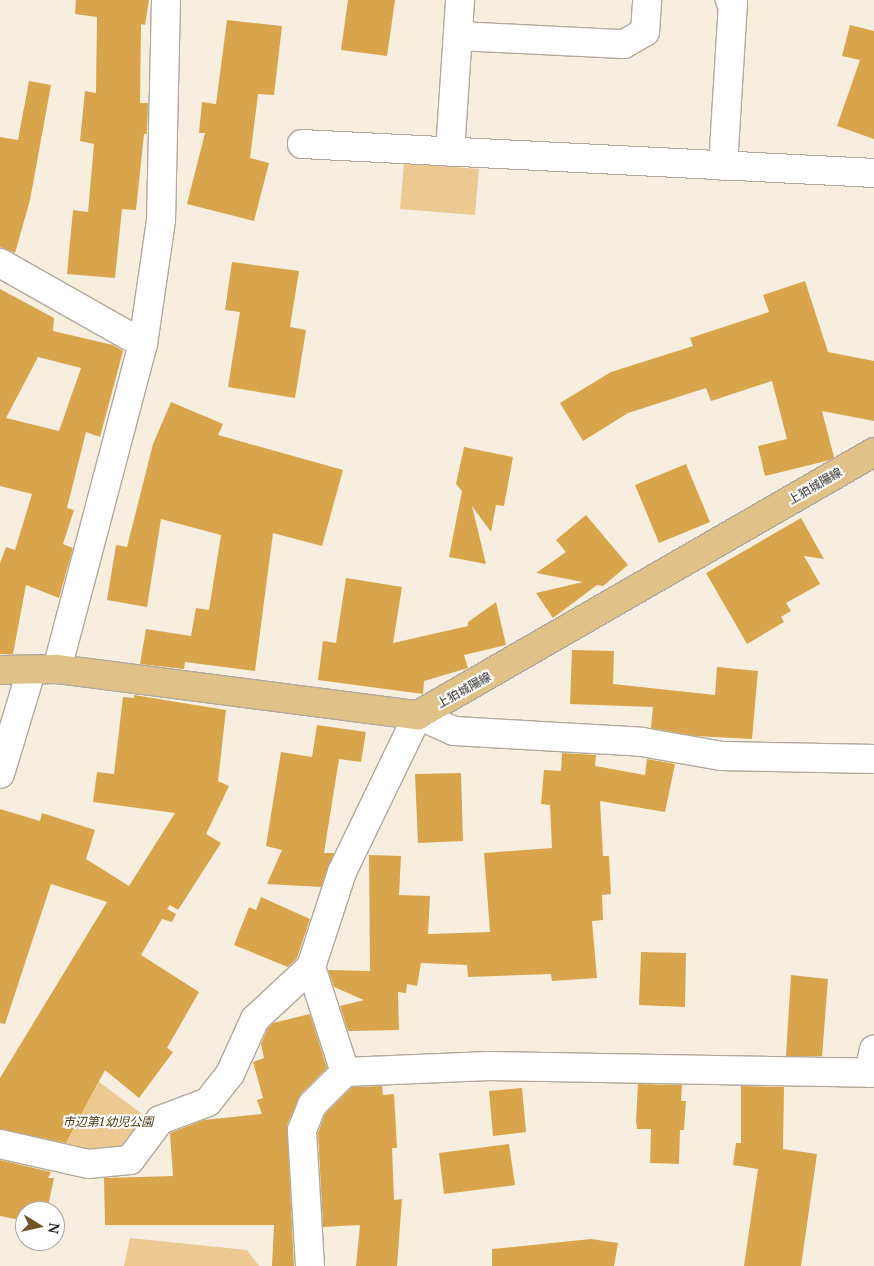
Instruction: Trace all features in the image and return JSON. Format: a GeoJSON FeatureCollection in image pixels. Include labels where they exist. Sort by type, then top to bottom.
{"type":"FeatureCollection","features":[{"type":"Feature","properties":{"kind":"main road","name":"上狛城陽線"},"geometry":{"type":"LineString","coordinates":[[418,715],[874,452]]}},
{"type":"Feature","properties":{"kind":"main road"},"geometry":{"type":"LineString","coordinates":[[0,670],[44,670],[418,715]]}},
{"type":"Feature","properties":{"kind":"street"},"geometry":{"type":"LineString","coordinates":[[0,774],[44,670],[143,344],[162,220],[166,0]]}},
{"type":"Feature","properties":{"kind":"street"},"geometry":{"type":"LineString","coordinates":[[450,152],[460,0]]}},
{"type":"Feature","properties":{"kind":"street"},"geometry":{"type":"LineString","coordinates":[[458,36],[624,44],[645,32],[647,0]]}},
{"type":"Feature","properties":{"kind":"street"},"geometry":{"type":"LineString","coordinates":[[723,166],[733,2],[730,0]]}},
{"type":"Feature","properties":{"kind":"street"},"geometry":{"type":"LineString","coordinates":[[302,144],[874,174]]}},
{"type":"Feature","properties":{"kind":"street"},"geometry":{"type":"LineString","coordinates":[[0,263],[143,344]]}},
{"type":"Feature","properties":{"kind":"street"},"geometry":{"type":"LineString","coordinates":[[0,1144],[88,1164],[130,1160],[160,1120],[208,1102],[230,1074],[255,1018],[311,967],[342,872],[418,715],[454,731],[642,742],[721,756],[874,759]]}},
{"type":"Feature","properties":{"kind":"street"},"geometry":{"type":"LineString","coordinates":[[311,967],[344,1072]]}},
{"type":"Feature","properties":{"kind":"street"},"geometry":{"type":"LineString","coordinates":[[310,1266],[302,1130],[312,1105],[344,1072],[489,1066],[872,1065]]}},
{"type":"Feature","properties":{"kind":"green space"},"geometry":{"type":"Polygon","coordinates":[[[404,163],[479,169],[475,215],[400,209],[404,163]]]}},
{"type":"Feature","properties":{"kind":"green space","name":"市辺第1幼児公園"},"geometry":{"type":"Polygon","coordinates":[[[99,1082],[145,1116],[124,1148],[88,1155],[64,1147],[99,1082]]]}},
{"type":"Feature","properties":{"kind":"green space"},"geometry":{"type":"Polygon","coordinates":[[[130,1238],[247,1250],[259,1266],[124,1266],[130,1238]]]}},
{"type":"Feature","properties":{"kind":"building"},"geometry":{"type":"Polygon","coordinates":[[[76,0],[149,0],[145,25],[141,24],[140,103],[148,103],[147,134],[144,134],[136,210],[122,209],[115,278],[67,274],[73,210],[88,212],[94,144],[80,141],[85,91],[96,93],[97,17],[75,14],[76,0]]]}},
{"type":"Feature","properties":{"kind":"building"},"geometry":{"type":"Polygon","coordinates":[[[348,0],[395,0],[387,56],[341,50],[348,0]]]}},
{"type":"Feature","properties":{"kind":"building"},"geometry":{"type":"Polygon","coordinates":[[[227,20],[282,26],[274,95],[258,94],[250,158],[269,163],[254,221],[187,204],[205,133],[199,133],[202,102],[216,104],[227,20]]]}},
{"type":"Feature","properties":{"kind":"building"},"geometry":{"type":"Polygon","coordinates":[[[850,25],[874,31],[874,139],[837,126],[860,60],[842,56],[850,25]]]}},
{"type":"Feature","properties":{"kind":"building"},"geometry":{"type":"Polygon","coordinates":[[[29,81],[51,85],[30,200],[15,253],[0,247],[0,137],[18,140],[29,81]]]}},
{"type":"Feature","properties":{"kind":"building"},"geometry":{"type":"Polygon","coordinates":[[[232,262],[299,271],[290,327],[306,330],[295,398],[228,387],[240,312],[225,310],[232,262]]]}},
{"type":"Feature","properties":{"kind":"building"},"geometry":{"type":"Polygon","coordinates":[[[805,281],[828,352],[874,361],[874,421],[822,411],[834,457],[830,460],[765,476],[758,446],[787,439],[772,381],[711,401],[706,388],[628,413],[583,441],[560,403],[611,372],[693,346],[690,338],[769,312],[763,295],[805,281]]]}},
{"type":"Feature","properties":{"kind":"building"},"geometry":{"type":"Polygon","coordinates":[[[0,289],[54,318],[53,331],[113,345],[123,351],[100,437],[86,432],[67,508],[74,510],[63,544],[73,548],[59,598],[26,585],[13,654],[0,654],[0,563],[6,547],[15,550],[32,494],[0,486],[0,289]],[[38,357],[6,418],[59,431],[81,368],[38,357]]]}},
{"type":"Feature","properties":{"kind":"building"},"geometry":{"type":"Polygon","coordinates":[[[171,402],[223,424],[218,435],[343,470],[322,546],[273,533],[255,671],[185,662],[184,669],[140,664],[146,629],[191,636],[196,608],[209,610],[221,535],[161,519],[147,607],[107,600],[116,545],[127,547],[153,444],[171,402]]]}},
{"type":"Feature","properties":{"kind":"building"},"geometry":{"type":"Polygon","coordinates":[[[464,447],[513,457],[504,506],[496,505],[491,532],[472,506],[486,564],[449,557],[462,491],[456,484],[464,447]]]}},
{"type":"Feature","properties":{"kind":"building"},"geometry":{"type":"Polygon","coordinates":[[[686,464],[710,522],[659,543],[635,485],[686,464]]]}},
{"type":"Feature","properties":{"kind":"building"},"geometry":{"type":"Polygon","coordinates":[[[586,515],[628,565],[603,586],[597,585],[553,618],[536,593],[583,582],[536,573],[566,552],[556,540],[586,515]]]}},
{"type":"Feature","properties":{"kind":"building"},"geometry":{"type":"Polygon","coordinates":[[[801,518],[824,559],[804,556],[820,584],[786,603],[791,611],[781,617],[784,622],[747,644],[706,573],[801,518]]]}},
{"type":"Feature","properties":{"kind":"building"},"geometry":{"type":"Polygon","coordinates":[[[346,578],[402,587],[393,643],[468,626],[468,622],[496,602],[506,645],[464,655],[468,668],[424,681],[423,694],[318,680],[323,641],[336,643],[346,578]]]}},
{"type":"Feature","properties":{"kind":"building"},"geometry":{"type":"Polygon","coordinates":[[[572,650],[614,651],[613,684],[715,695],[717,667],[758,671],[752,739],[695,736],[651,728],[653,707],[570,704],[572,650]]]}},
{"type":"Feature","properties":{"kind":"building"},"geometry":{"type":"Polygon","coordinates":[[[134,695],[226,710],[218,781],[229,786],[206,834],[221,843],[178,910],[170,905],[167,909],[176,914],[172,922],[162,919],[141,955],[199,992],[167,1048],[173,1052],[139,1098],[105,1070],[66,1143],[0,1129],[0,1078],[107,902],[51,884],[5,1024],[0,1023],[0,809],[40,821],[42,813],[95,830],[86,859],[129,886],[175,813],[93,802],[97,772],[114,774],[123,697],[134,698],[134,695]]]}},
{"type":"Feature","properties":{"kind":"building"},"geometry":{"type":"Polygon","coordinates":[[[317,725],[366,732],[361,762],[339,759],[324,853],[334,853],[321,887],[267,884],[282,850],[266,846],[281,752],[312,757],[317,725]]]}},
{"type":"Feature","properties":{"kind":"building"},"geometry":{"type":"Polygon","coordinates":[[[562,753],[596,755],[595,766],[645,775],[647,759],[675,764],[665,812],[600,801],[603,856],[609,856],[611,894],[602,895],[603,920],[592,921],[597,978],[552,981],[551,974],[468,977],[467,965],[421,963],[417,986],[407,984],[406,993],[398,992],[399,1030],[348,1031],[340,1006],[364,1000],[334,987],[328,970],[370,971],[369,855],[401,856],[399,895],[430,896],[428,934],[490,932],[484,853],[552,848],[550,805],[541,804],[544,770],[561,771],[562,753]]]}},
{"type":"Feature","properties":{"kind":"building"},"geometry":{"type":"Polygon","coordinates":[[[461,773],[463,841],[418,843],[415,774],[461,773]]]}},
{"type":"Feature","properties":{"kind":"building"},"geometry":{"type":"Polygon","coordinates":[[[261,897],[310,919],[297,958],[288,967],[234,945],[249,907],[256,910],[261,897]]]}},
{"type":"Feature","properties":{"kind":"building"},"geometry":{"type":"Polygon","coordinates":[[[641,952],[686,953],[685,1007],[639,1005],[641,952]]]}},
{"type":"Feature","properties":{"kind":"building"},"geometry":{"type":"Polygon","coordinates":[[[791,975],[828,979],[822,1056],[786,1056],[791,975]]]}},
{"type":"Feature","properties":{"kind":"building"},"geometry":{"type":"Polygon","coordinates":[[[310,1014],[327,1068],[301,1094],[287,1125],[294,1266],[272,1266],[274,1225],[105,1225],[104,1178],[173,1176],[170,1133],[204,1120],[262,1114],[257,1100],[263,1098],[253,1062],[264,1058],[261,1044],[268,1028],[273,1023],[310,1014]]]}},
{"type":"Feature","properties":{"kind":"building"},"geometry":{"type":"Polygon","coordinates":[[[638,1084],[682,1085],[681,1101],[686,1101],[684,1130],[680,1130],[679,1164],[650,1163],[651,1129],[637,1129],[638,1084]]]}},
{"type":"Feature","properties":{"kind":"building"},"geometry":{"type":"Polygon","coordinates":[[[382,1086],[383,1095],[394,1094],[397,1148],[392,1148],[394,1200],[402,1199],[397,1266],[356,1266],[360,1225],[323,1227],[318,1133],[325,1114],[352,1087],[382,1086]]]}},
{"type":"Feature","properties":{"kind":"building"},"geometry":{"type":"Polygon","coordinates":[[[741,1086],[784,1087],[783,1149],[817,1154],[801,1266],[744,1266],[758,1169],[733,1165],[736,1143],[741,1143],[741,1086]]]}},
{"type":"Feature","properties":{"kind":"building"},"geometry":{"type":"Polygon","coordinates":[[[522,1088],[526,1132],[493,1136],[489,1091],[522,1088]]]}},
{"type":"Feature","properties":{"kind":"building"},"geometry":{"type":"Polygon","coordinates":[[[509,1144],[515,1185],[444,1194],[439,1153],[509,1144]]]}},
{"type":"Feature","properties":{"kind":"building"},"geometry":{"type":"Polygon","coordinates":[[[0,1160],[51,1172],[48,1178],[54,1178],[49,1201],[15,1201],[15,1219],[0,1216],[0,1160]]]}},
{"type":"Feature","properties":{"kind":"building"},"geometry":{"type":"Polygon","coordinates":[[[591,1239],[618,1243],[614,1266],[492,1266],[492,1249],[591,1239]]]}}]}
